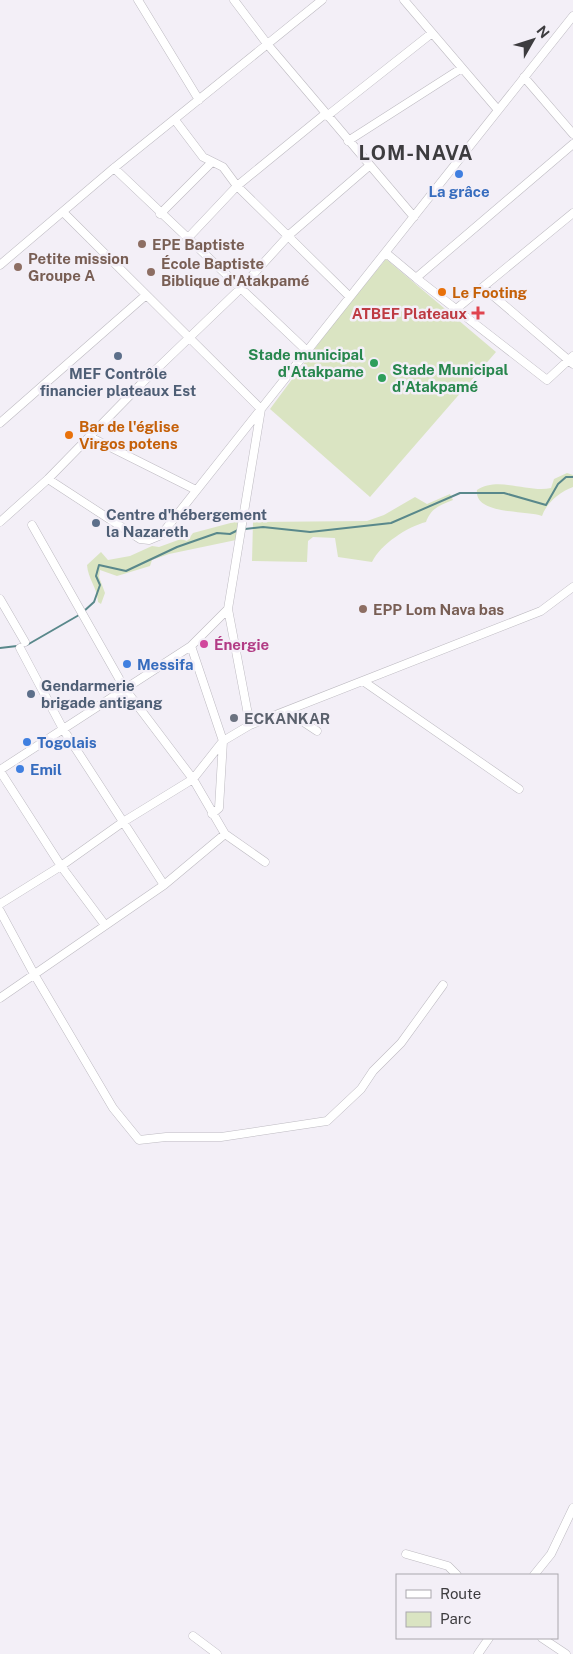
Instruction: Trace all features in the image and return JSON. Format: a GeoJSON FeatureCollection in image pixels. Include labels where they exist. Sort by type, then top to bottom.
{"type":"FeatureCollection","features":[{"type":"Feature","properties":{"kind":"street"},"geometry":{"type":"LineString","coordinates":[[138,0],[199,100]]}},
{"type":"Feature","properties":{"kind":"street"},"geometry":{"type":"LineString","coordinates":[[234,0],[268,45],[326,115],[414,217]]}},
{"type":"Feature","properties":{"kind":"street"},"geometry":{"type":"LineString","coordinates":[[0,265],[114,168],[322,0]]}},
{"type":"Feature","properties":{"kind":"street"},"geometry":{"type":"LineString","coordinates":[[404,0],[498,110]]}},
{"type":"Feature","properties":{"kind":"street"},"geometry":{"type":"LineString","coordinates":[[48,479],[140,539],[149,540],[161,535],[524,77],[572,21]]}},
{"type":"Feature","properties":{"kind":"street"},"geometry":{"type":"LineString","coordinates":[[187,239],[237,186],[432,33]]}},
{"type":"Feature","properties":{"kind":"street"},"geometry":{"type":"LineString","coordinates":[[348,141],[462,68]]}},
{"type":"Feature","properties":{"kind":"street"},"geometry":{"type":"LineString","coordinates":[[524,77],[573,134]]}},
{"type":"Feature","properties":{"kind":"street"},"geometry":{"type":"LineString","coordinates":[[174,120],[203,157],[223,167],[237,186],[350,297]]}},
{"type":"Feature","properties":{"kind":"street"},"geometry":{"type":"LineString","coordinates":[[416,278],[573,144]]}},
{"type":"Feature","properties":{"kind":"street"},"geometry":{"type":"LineString","coordinates":[[160,214],[212,162]]}},
{"type":"Feature","properties":{"kind":"street"},"geometry":{"type":"LineString","coordinates":[[0,522],[48,479],[188,338],[240,289],[289,235],[369,166]]}},
{"type":"Feature","properties":{"kind":"street"},"geometry":{"type":"LineString","coordinates":[[114,168],[160,214],[307,351]]}},
{"type":"Feature","properties":{"kind":"street"},"geometry":{"type":"LineString","coordinates":[[63,212],[261,409]]}},
{"type":"Feature","properties":{"kind":"street"},"geometry":{"type":"LineString","coordinates":[[455,310],[573,213]]}},
{"type":"Feature","properties":{"kind":"street"},"geometry":{"type":"LineString","coordinates":[[386,253],[455,310],[547,380],[572,360],[483,287]]}},
{"type":"Feature","properties":{"kind":"street"},"geometry":{"type":"LineString","coordinates":[[0,423],[146,295]]}},
{"type":"Feature","properties":{"kind":"street"},"geometry":{"type":"LineString","coordinates":[[250,725],[228,609],[261,409]]}},
{"type":"Feature","properties":{"kind":"street"},"geometry":{"type":"LineString","coordinates":[[90,437],[196,490]]}},
{"type":"Feature","properties":{"kind":"street"},"geometry":{"type":"LineString","coordinates":[[32,526],[125,689],[193,779],[225,834],[265,862]]}},
{"type":"Feature","properties":{"kind":"street"},"geometry":{"type":"LineString","coordinates":[[0,904],[61,866],[123,822],[193,779],[223,741],[250,725],[541,611],[573,587]]}},
{"type":"Feature","properties":{"kind":"street"},"geometry":{"type":"LineString","coordinates":[[0,599],[64,729],[164,885]]}},
{"type":"Feature","properties":{"kind":"street"},"geometry":{"type":"LineString","coordinates":[[105,925],[61,866],[0,770],[191,646],[228,609]]}},
{"type":"Feature","properties":{"kind":"street"},"geometry":{"type":"LineString","coordinates":[[191,646],[223,741],[219,808],[212,814]]}},
{"type":"Feature","properties":{"kind":"street"},"geometry":{"type":"LineString","coordinates":[[363,681],[519,789]]}},
{"type":"Feature","properties":{"kind":"street"},"geometry":{"type":"LineString","coordinates":[[287,711],[317,731]]}},
{"type":"Feature","properties":{"kind":"street"},"geometry":{"type":"LineString","coordinates":[[0,998],[164,885],[225,834]]}},
{"type":"Feature","properties":{"kind":"street"},"geometry":{"type":"LineString","coordinates":[[0,911],[34,974],[113,1108],[139,1140],[166,1137],[221,1137],[327,1121],[361,1089],[373,1071],[401,1043],[443,985]]}},
{"type":"Feature","properties":{"kind":"street"},"geometry":{"type":"LineString","coordinates":[[535,1574],[551,1554],[573,1508]]}},
{"type":"Feature","properties":{"kind":"street"},"geometry":{"type":"LineString","coordinates":[[406,1554],[448,1566],[456,1574]]}},
{"type":"Feature","properties":{"kind":"street"},"geometry":{"type":"LineString","coordinates":[[193,1636],[217,1654]]}},
{"type":"Feature","properties":{"kind":"street"},"geometry":{"type":"LineString","coordinates":[[478,1654],[488,1639]]}},
{"type":"Feature","properties":{"kind":"street"},"geometry":{"type":"LineString","coordinates":[[544,1639],[566,1654]]}},
{"type":"Feature","properties":{"kind":"green space","name":"Stade Municipal d'Atakpamé"},"geometry":{"type":"Polygon","coordinates":[[[386,259],[496,352],[370,497],[270,409],[336,320],[386,259]]]}},
{"type":"Feature","properties":{"kind":"green space"},"geometry":{"type":"Polygon","coordinates":[[[567,473],[573,475],[573,487],[554,498],[542,516],[492,508],[478,498],[477,490],[494,484],[542,489],[551,488],[554,479],[567,473]]]}},
{"type":"Feature","properties":{"kind":"green space"},"geometry":{"type":"Polygon","coordinates":[[[450,494],[453,500],[433,510],[426,522],[395,537],[376,555],[372,562],[338,557],[335,538],[313,537],[308,541],[307,562],[252,561],[253,522],[367,521],[384,515],[415,497],[427,504],[450,494]]]}},
{"type":"Feature","properties":{"kind":"green space"},"geometry":{"type":"Polygon","coordinates":[[[238,521],[236,540],[169,554],[152,560],[150,566],[117,576],[100,570],[99,577],[105,593],[101,604],[98,602],[87,565],[101,552],[108,560],[130,556],[152,546],[159,547],[181,539],[187,541],[193,533],[238,521]]]}},
{"type":"Feature","properties":{"kind":"waterway"},"geometry":{"type":"LineString","coordinates":[[245,529],[263,527],[310,532],[391,523],[460,493],[504,493],[546,505],[558,484],[566,477],[573,477]]}},
{"type":"Feature","properties":{"kind":"waterway"},"geometry":{"type":"LineString","coordinates":[[83,612],[94,602],[100,585],[96,576],[99,565],[126,571],[177,547],[217,533],[230,534],[238,530]]}},
{"type":"Feature","properties":{"kind":"waterway"},"geometry":{"type":"LineString","coordinates":[[27,645],[79,615]]}},
{"type":"Feature","properties":{"kind":"waterway"},"geometry":{"type":"LineString","coordinates":[[0,648],[17,646]]}},
{"type":"Feature","properties":{"kind":"place","name":"La grâce"},"geometry":{"type":"Point","coordinates":[459,174]}},
{"type":"Feature","properties":{"kind":"place","name":"EPE Baptiste"},"geometry":{"type":"Point","coordinates":[142,244]}},
{"type":"Feature","properties":{"kind":"place","name":"Petite mission Groupe A"},"geometry":{"type":"Point","coordinates":[18,267]}},
{"type":"Feature","properties":{"kind":"place","name":"École Baptiste Biblique d'Atakpamé"},"geometry":{"type":"Point","coordinates":[151,272]}},
{"type":"Feature","properties":{"kind":"place","name":"Le Footing"},"geometry":{"type":"Point","coordinates":[442,292]}},
{"type":"Feature","properties":{"kind":"place","name":"ATBEF Plateaux"},"geometry":{"type":"Point","coordinates":[478,313]}},
{"type":"Feature","properties":{"kind":"place","name":"MEF Contrôle financier plateaux Est"},"geometry":{"type":"Point","coordinates":[118,356]}},
{"type":"Feature","properties":{"kind":"place","name":"Stade municipal d'Atakpame"},"geometry":{"type":"Point","coordinates":[374,363]}},
{"type":"Feature","properties":{"kind":"place","name":"Stade Municipal d'Atakpamé"},"geometry":{"type":"Point","coordinates":[382,378]}},
{"type":"Feature","properties":{"kind":"place","name":"Bar de l'église Virgos potens"},"geometry":{"type":"Point","coordinates":[69,435]}},
{"type":"Feature","properties":{"kind":"place","name":"Centre d'hébergement la Nazareth"},"geometry":{"type":"Point","coordinates":[96,523]}},
{"type":"Feature","properties":{"kind":"place","name":"EPP Lom Nava bas"},"geometry":{"type":"Point","coordinates":[363,609]}},
{"type":"Feature","properties":{"kind":"place","name":"Énergie"},"geometry":{"type":"Point","coordinates":[204,644]}},
{"type":"Feature","properties":{"kind":"place","name":"Messifa"},"geometry":{"type":"Point","coordinates":[127,664]}},
{"type":"Feature","properties":{"kind":"place","name":"Gendarmerie brigade antigang"},"geometry":{"type":"Point","coordinates":[31,694]}},
{"type":"Feature","properties":{"kind":"place","name":"ECKANKAR"},"geometry":{"type":"Point","coordinates":[234,718]}},
{"type":"Feature","properties":{"kind":"place","name":"Togolais"},"geometry":{"type":"Point","coordinates":[27,742]}},
{"type":"Feature","properties":{"kind":"place","name":"Emil"},"geometry":{"type":"Point","coordinates":[20,769]}},
{"type":"Feature","properties":{"kind":"district","name":"LOM-NAVA"},"geometry":{"type":"Point","coordinates":[416,153]}}]}
